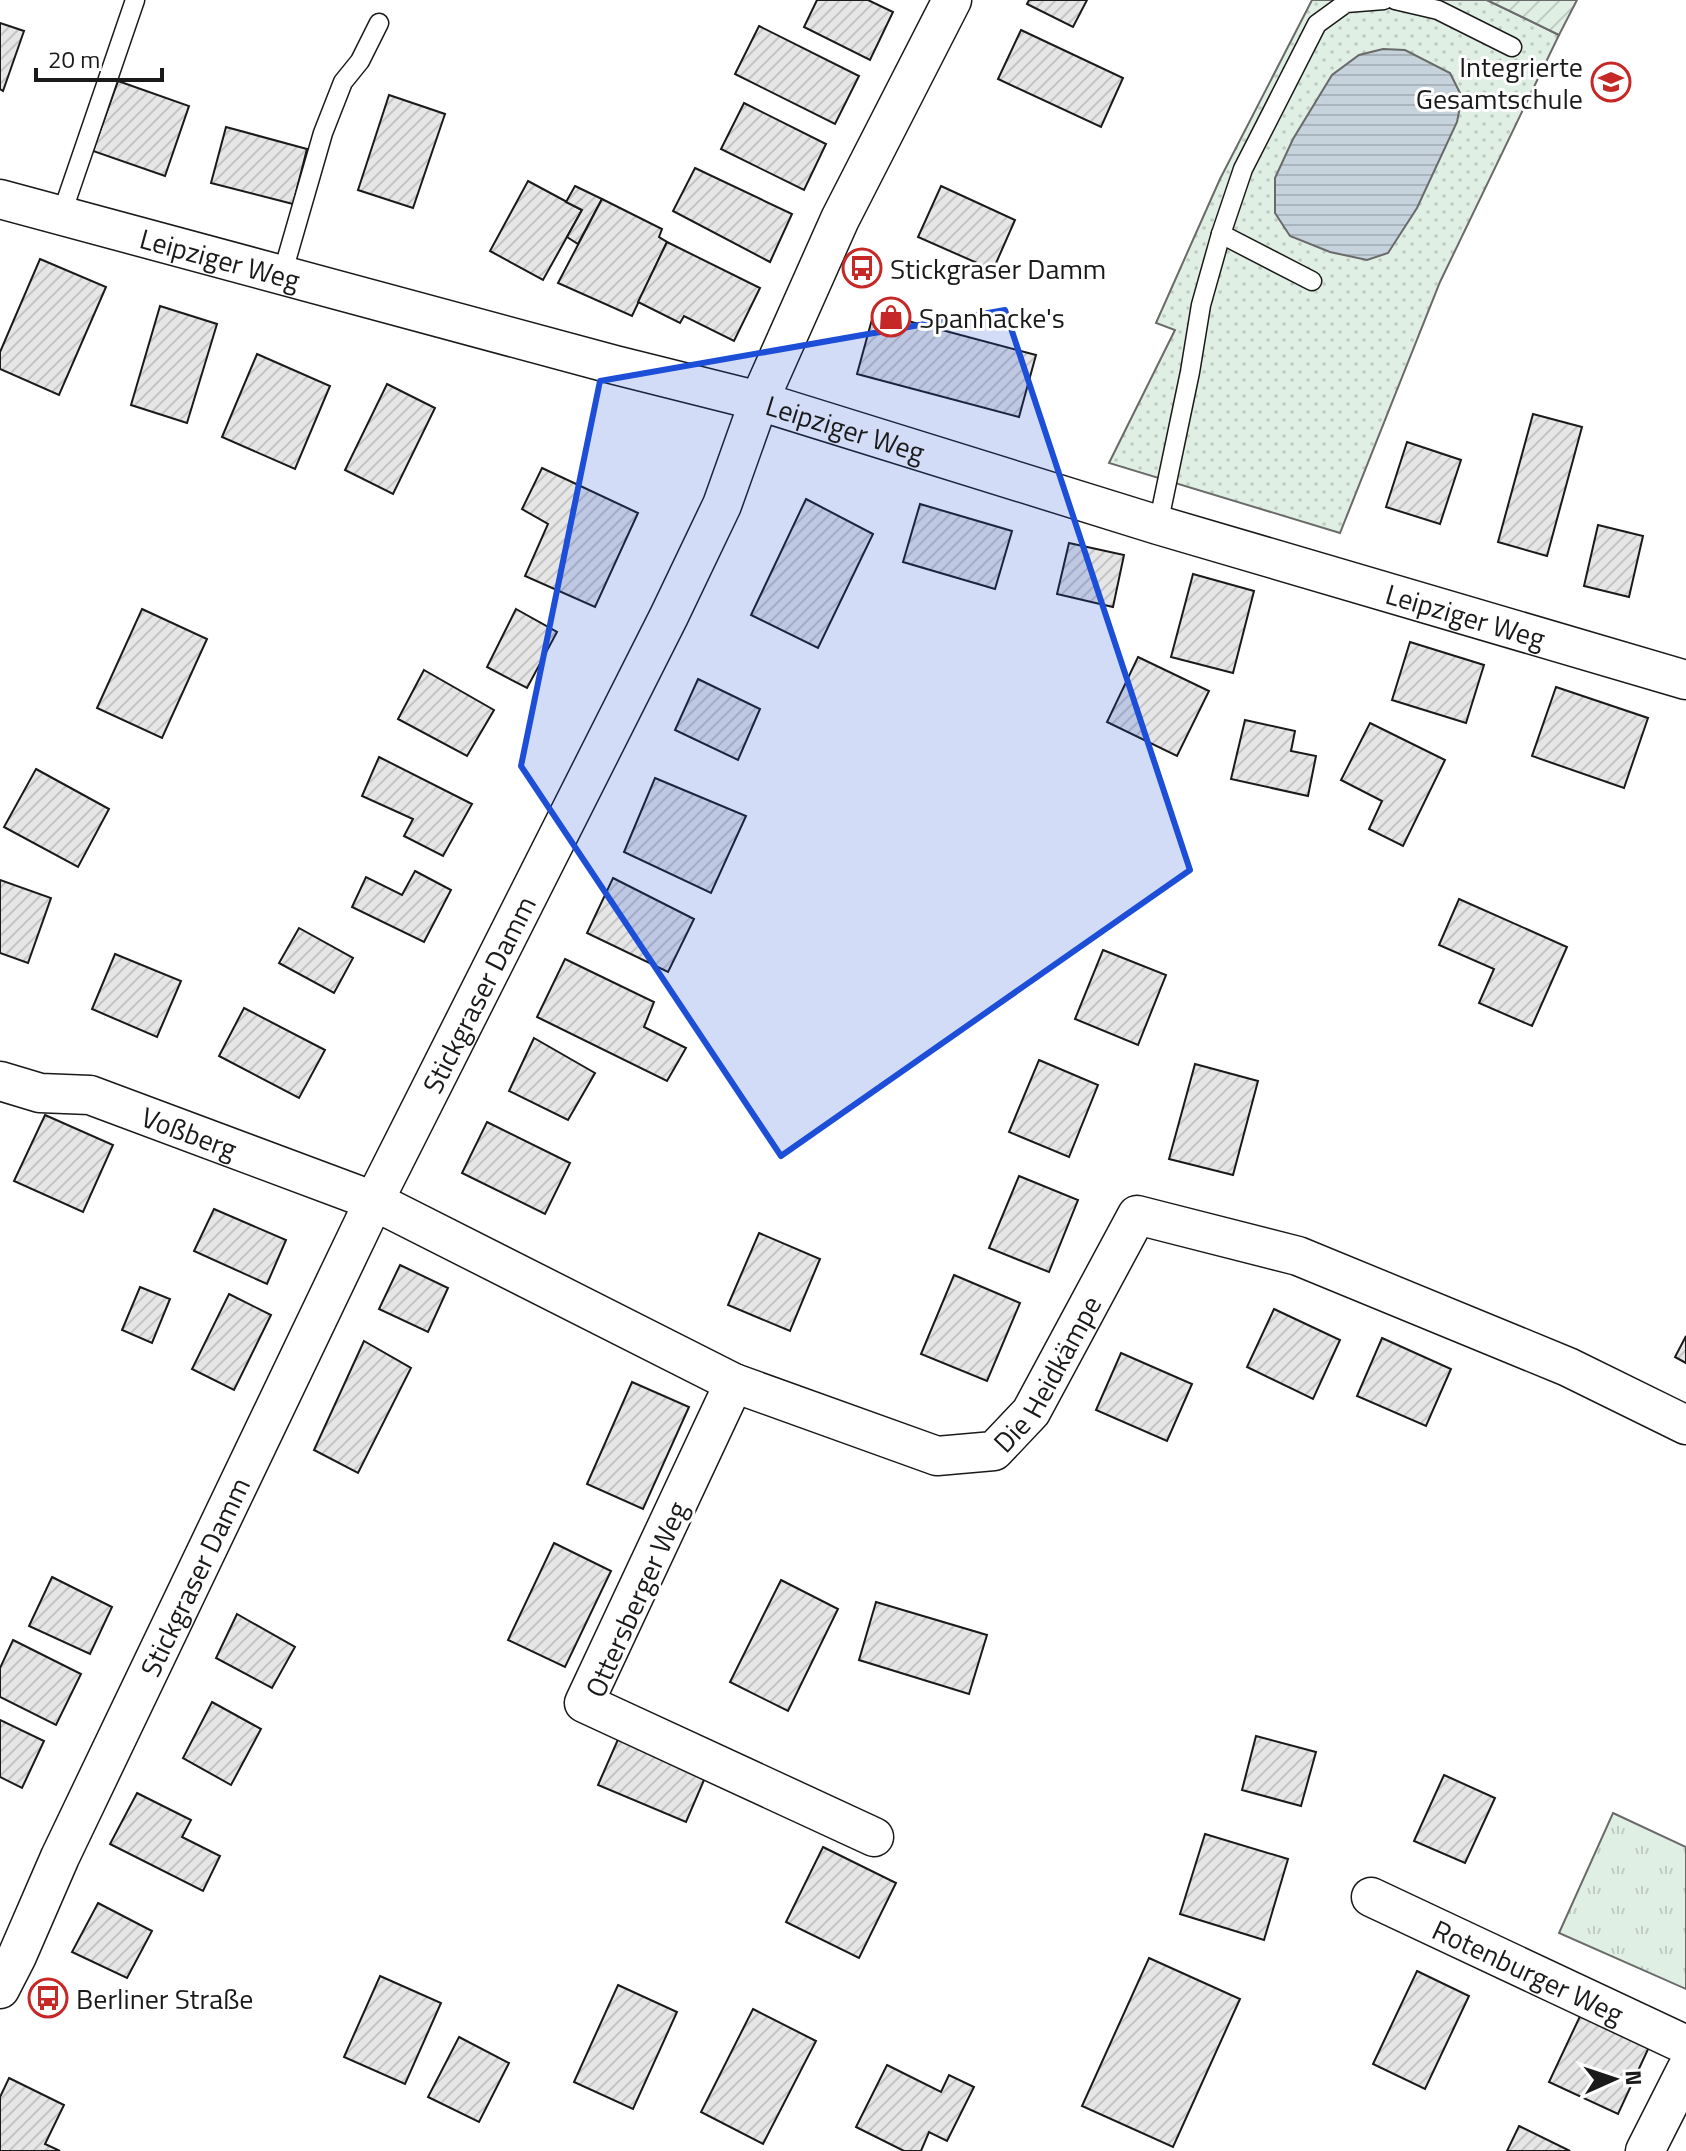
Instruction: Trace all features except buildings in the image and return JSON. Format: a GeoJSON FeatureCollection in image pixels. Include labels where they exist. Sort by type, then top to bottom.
{"type":"FeatureCollection","features":[{"type":"Feature","properties":{"kind":"street","name":"Stickgraser Damm"},"geometry":{"type":"LineString","coordinates":[[0,1989],[374,1201],[716,519],[759,401],[840,219],[952,0]]}},
{"type":"Feature","properties":{"kind":"street","name":"Leipziger Weg"},"geometry":{"type":"LineString","coordinates":[[0,199],[759,401],[1158,525],[1686,680]]}},
{"type":"Feature","properties":{"kind":"street","name":"Voßberg"},"geometry":{"type":"LineString","coordinates":[[0,1081],[40,1093],[90,1095],[374,1201]]}},
{"type":"Feature","properties":{"kind":"street","name":"Die Heidkämpe"},"geometry":{"type":"LineString","coordinates":[[374,1201],[734,1383],[937,1456],[994,1451],[1031,1412],[1137,1215],[1298,1256],[1568,1367],[1686,1425]]}},
{"type":"Feature","properties":{"kind":"street","name":"Ottersberger Weg"},"geometry":{"type":"LineString","coordinates":[[734,1383],[584,1703],[874,1837]]}},
{"type":"Feature","properties":{"kind":"street","name":"Rotenburger Weg"},"geometry":{"type":"LineString","coordinates":[[1371,1897],[1686,2045]]}},
{"type":"Feature","properties":{"kind":"street"},"geometry":{"type":"LineString","coordinates":[[1645,2151],[1686,2070]]}},
{"type":"Feature","properties":{"kind":"lane"},"geometry":{"type":"LineString","coordinates":[[61,216],[135,0]]}},
{"type":"Feature","properties":{"kind":"lane"},"geometry":{"type":"LineString","coordinates":[[1158,525],[1201,305],[1243,169],[1317,24],[1346,3],[1384,0]]}},
{"type":"Feature","properties":{"kind":"lane"},"geometry":{"type":"LineString","coordinates":[[1395,0],[1438,10],[1512,47]]}},
{"type":"Feature","properties":{"kind":"lane"},"geometry":{"type":"LineString","coordinates":[[282,275],[323,133],[343,82],[360,61],[379,23]]}},
{"type":"Feature","properties":{"kind":"lane"},"geometry":{"type":"LineString","coordinates":[[1221,234],[1312,281]]}},
{"type":"Feature","properties":{"kind":"highlighted area"},"geometry":{"type":"Polygon","coordinates":[[[1005,310],[1190,870],[781,1156],[521,766],[600,381],[1005,310]]]}},
{"type":"Feature","properties":{"kind":"green space"},"geometry":{"type":"Polygon","coordinates":[[[1312,0],[1487,0],[1559,35],[1440,282],[1340,533],[1109,463],[1175,330],[1156,323],[1220,179],[1312,0]]]}},
{"type":"Feature","properties":{"kind":"green space"},"geometry":{"type":"Polygon","coordinates":[[[1487,0],[1577,0],[1559,35],[1487,0]]]}},
{"type":"Feature","properties":{"kind":"green space"},"geometry":{"type":"Polygon","coordinates":[[[1613,1813],[1686,1847],[1686,1989],[1559,1933],[1613,1813]]]}},
{"type":"Feature","properties":{"kind":"shaded area"},"geometry":{"type":"Polygon","coordinates":[[[1383,49],[1405,50],[1450,73],[1462,97],[1457,122],[1417,208],[1388,253],[1367,260],[1330,252],[1290,236],[1275,213],[1275,178],[1293,139],[1332,75],[1359,55],[1383,49]]]}},
{"type":"Feature","properties":{"kind":"place","name":"Integrierte Gesamtschule"},"geometry":{"type":"Point","coordinates":[1611,82]}},
{"type":"Feature","properties":{"kind":"place","name":"Stickgraser Damm"},"geometry":{"type":"Point","coordinates":[862,268]}},
{"type":"Feature","properties":{"kind":"place","name":"Spanhacke's"},"geometry":{"type":"Point","coordinates":[891,317]}},
{"type":"Feature","properties":{"kind":"place","name":"Berliner Straße"},"geometry":{"type":"Point","coordinates":[48,1998]}}]}
